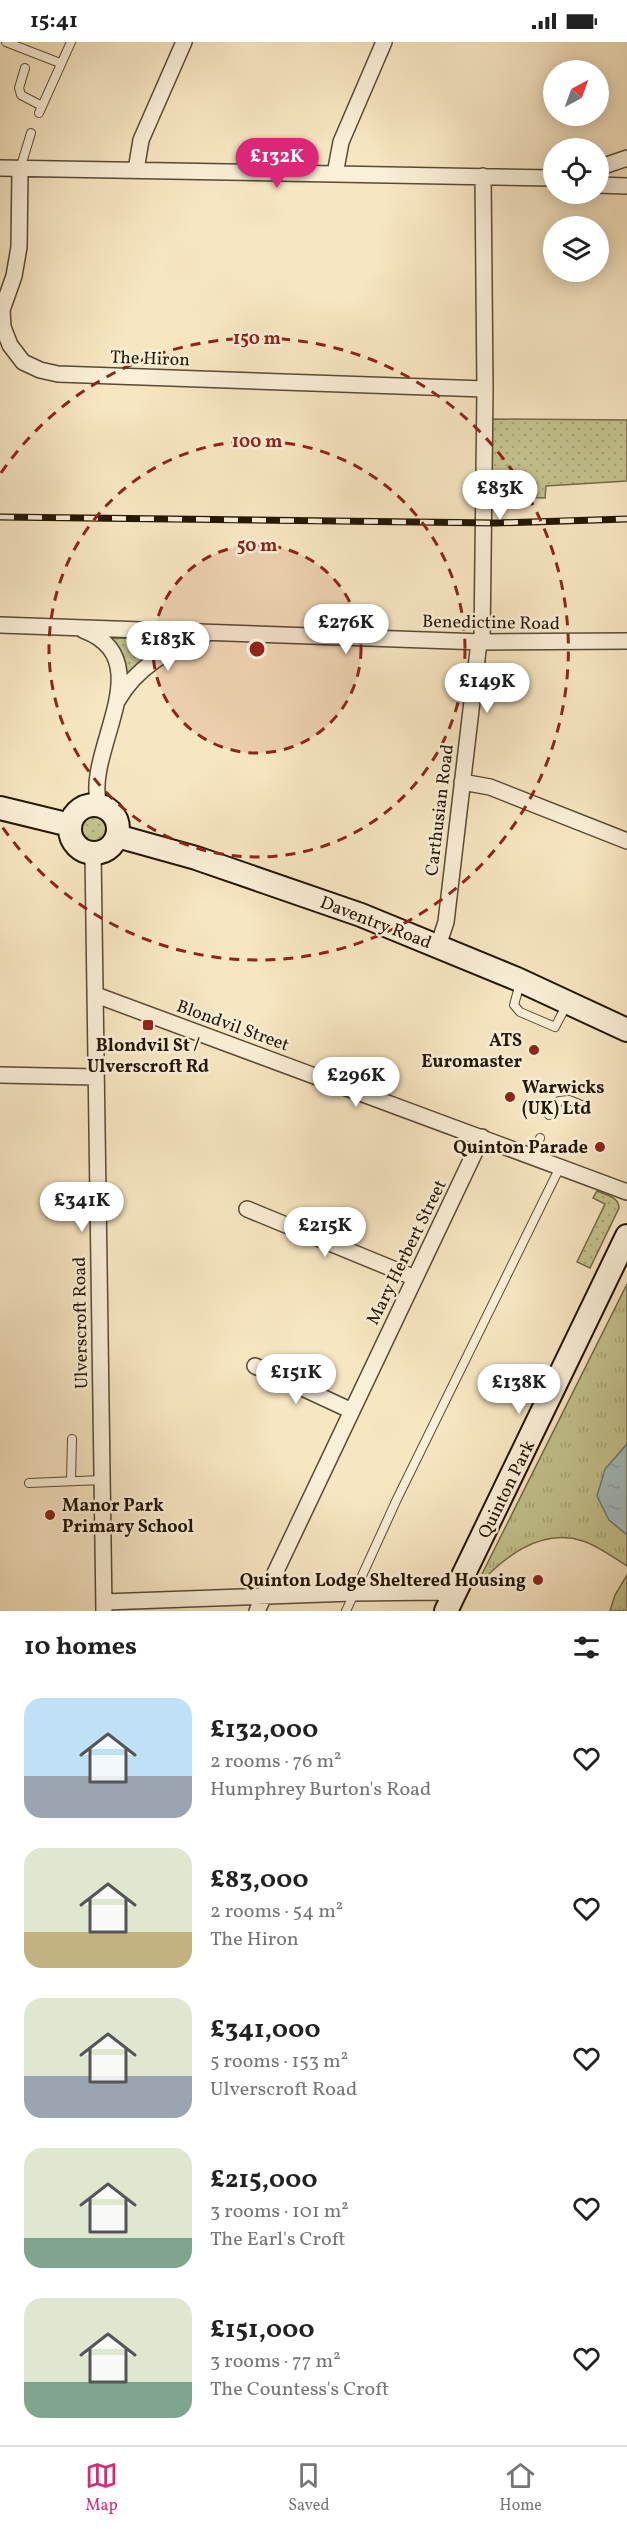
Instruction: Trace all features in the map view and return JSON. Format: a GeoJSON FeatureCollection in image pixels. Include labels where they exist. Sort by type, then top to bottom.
{"type":"FeatureCollection","features":[{"type":"Feature","properties":{"kind":"street"},"geometry":{"type":"LineString","coordinates":[[136,170],[141,140],[184,42]]}},
{"type":"Feature","properties":{"kind":"street"},"geometry":{"type":"LineString","coordinates":[[335,174],[341,142],[384,42]]}},
{"type":"Feature","properties":{"kind":"street"},"geometry":{"type":"LineString","coordinates":[[609,164],[627,158]]}},
{"type":"Feature","properties":{"kind":"street"},"geometry":{"type":"LineString","coordinates":[[0,168],[543,178]]}},
{"type":"Feature","properties":{"kind":"street"},"geometry":{"type":"LineString","coordinates":[[4,343],[1,315],[14,276],[19,247],[20,168]]}},
{"type":"Feature","properties":{"kind":"street"},"geometry":{"type":"LineString","coordinates":[[480,642],[485,389],[483,176]]}},
{"type":"Feature","properties":{"kind":"street"},"geometry":{"type":"LineString","coordinates":[[609,185],[627,186]]}},
{"type":"Feature","properties":{"kind":"street","name":"The Hiron"},"geometry":{"type":"LineString","coordinates":[[4,343],[23,362],[40,370],[58,374],[485,389]]}},
{"type":"Feature","properties":{"kind":"street"},"geometry":{"type":"LineString","coordinates":[[0,626],[75,628]]}},
{"type":"Feature","properties":{"kind":"street","name":"Benedictine Road"},"geometry":{"type":"LineString","coordinates":[[75,628],[212,635],[480,642],[627,641]]}},
{"type":"Feature","properties":{"kind":"street","name":"Benedictine Road"},"geometry":{"type":"LineString","coordinates":[[75,628],[98,638],[112,654],[119,672],[117,703],[96,784],[99,806]]}},
{"type":"Feature","properties":{"kind":"street","name":"Benedictine Road"},"geometry":{"type":"LineString","coordinates":[[117,703],[127,687],[150,665],[188,643],[212,635]]}},
{"type":"Feature","properties":{"kind":"street","name":"Carthusian Road"},"geometry":{"type":"LineString","coordinates":[[438,946],[446,922],[480,642]]}},
{"type":"Feature","properties":{"kind":"street"},"geometry":{"type":"LineString","coordinates":[[462,782],[490,787],[627,841]]}},
{"type":"Feature","properties":{"kind":"street"},"geometry":{"type":"LineString","coordinates":[[99,806],[113,814],[118,824],[117,836],[108,849],[93,853],[76,845],[71,836],[70,825],[80,810],[99,806]]}},
{"type":"Feature","properties":{"kind":"street"},"geometry":{"type":"LineString","coordinates":[[0,808],[70,825]]}},
{"type":"Feature","properties":{"kind":"street","name":"Daventry Road"},"geometry":{"type":"LineString","coordinates":[[117,836],[282,886],[438,946],[567,1001],[627,1030]]}},
{"type":"Feature","properties":{"kind":"street","name":"Ulverscroft Road"},"geometry":{"type":"LineString","coordinates":[[93,853],[104,1607]]}},
{"type":"Feature","properties":{"kind":"street","name":"Blondvil Street"},"geometry":{"type":"LineString","coordinates":[[96,995],[627,1192]]}},
{"type":"Feature","properties":{"kind":"street"},"geometry":{"type":"LineString","coordinates":[[0,1075],[96,1077]]}},
{"type":"Feature","properties":{"kind":"street","name":"Mary Herbert Street"},"geometry":{"type":"LineString","coordinates":[[260,1604],[482,1137]]}},
{"type":"Feature","properties":{"kind":"street"},"geometry":{"type":"LineString","coordinates":[[247,1209],[415,1278]]}},
{"type":"Feature","properties":{"kind":"street","name":"Quinton Park"},"geometry":{"type":"LineString","coordinates":[[449,1604],[627,1236]]}},
{"type":"Feature","properties":{"kind":"street"},"geometry":{"type":"LineString","coordinates":[[255,1366],[352,1411]]}},
{"type":"Feature","properties":{"kind":"street"},"geometry":{"type":"LineString","coordinates":[[104,1607],[260,1604],[352,1593],[439,1592],[449,1604]]}},
{"type":"Feature","properties":{"kind":"lane"},"geometry":{"type":"LineString","coordinates":[[6,42],[60,63]]}},
{"type":"Feature","properties":{"kind":"lane"},"geometry":{"type":"LineString","coordinates":[[25,68],[19,87],[21,95],[40,109],[71,42]]}},
{"type":"Feature","properties":{"kind":"lane"},"geometry":{"type":"LineString","coordinates":[[20,168],[31,133]]}},
{"type":"Feature","properties":{"kind":"lane"},"geometry":{"type":"LineString","coordinates":[[549,1114],[559,1101],[569,1100],[584,1106]]}},
{"type":"Feature","properties":{"kind":"lane"},"geometry":{"type":"LineString","coordinates":[[533,1156],[540,1138]]}},
{"type":"Feature","properties":{"kind":"lane"},"geometry":{"type":"LineString","coordinates":[[346,1611],[352,1593],[561,1166]]}},
{"type":"Feature","properties":{"kind":"lane"},"geometry":{"type":"LineString","coordinates":[[71,1480],[72,1439]]}},
{"type":"Feature","properties":{"kind":"lane"},"geometry":{"type":"LineString","coordinates":[[29,1483],[102,1479]]}},
{"type":"Feature","properties":{"kind":"green space"},"geometry":{"type":"Polygon","coordinates":[[[492,419],[627,420],[627,481],[546,486],[545,498],[490,496],[492,419]]]}},
{"type":"Feature","properties":{"kind":"green space"},"geometry":{"type":"Polygon","coordinates":[[[113,638],[172,639],[174,641],[127,675],[111,640],[113,638]]]}},
{"type":"Feature","properties":{"kind":"green space"},"geometry":{"type":"Polygon","coordinates":[[[94,811],[107,816],[112,829],[107,842],[94,847],[81,842],[76,829],[81,816],[94,811]]]}},
{"type":"Feature","properties":{"kind":"green space"},"geometry":{"type":"Polygon","coordinates":[[[597,1191],[617,1201],[619,1208],[590,1268],[577,1262],[605,1204],[593,1198],[597,1191]]]}},
{"type":"Feature","properties":{"kind":"green space"},"geometry":{"type":"Polygon","coordinates":[[[627,1284],[627,1566],[583,1541],[551,1538],[523,1548],[509,1557],[475,1588],[627,1284]]]}},
{"type":"Feature","properties":{"kind":"green space"},"geometry":{"type":"Polygon","coordinates":[[[627,1575],[627,1611],[610,1611],[615,1595],[627,1575]]]}},
{"type":"Feature","properties":{"kind":"water"},"geometry":{"type":"Polygon","coordinates":[[[627,1444],[627,1535],[609,1520],[597,1496],[605,1469],[627,1444]]]}},
{"type":"Feature","properties":{"kind":"railway"},"geometry":{"type":"LineString","coordinates":[[0,517],[496,523],[627,519]]}},
{"type":"Feature","properties":{"kind":"place","name":"Blondvil St / Ulverscroft Rd"},"geometry":{"type":"Point","coordinates":[148,1025]}},
{"type":"Feature","properties":{"kind":"place","name":"ATS Euromaster"},"geometry":{"type":"Point","coordinates":[534,1050]}},
{"type":"Feature","properties":{"kind":"place","name":"Warwicks (UK) Ltd"},"geometry":{"type":"Point","coordinates":[510,1097]}},
{"type":"Feature","properties":{"kind":"place","name":"Quinton Parade"},"geometry":{"type":"Point","coordinates":[600,1147]}},
{"type":"Feature","properties":{"kind":"place","name":"Manor Park Primary School"},"geometry":{"type":"Point","coordinates":[50,1515]}},
{"type":"Feature","properties":{"kind":"place","name":"Quinton Lodge Sheltered Housing"},"geometry":{"type":"Point","coordinates":[538,1580]}}]}
